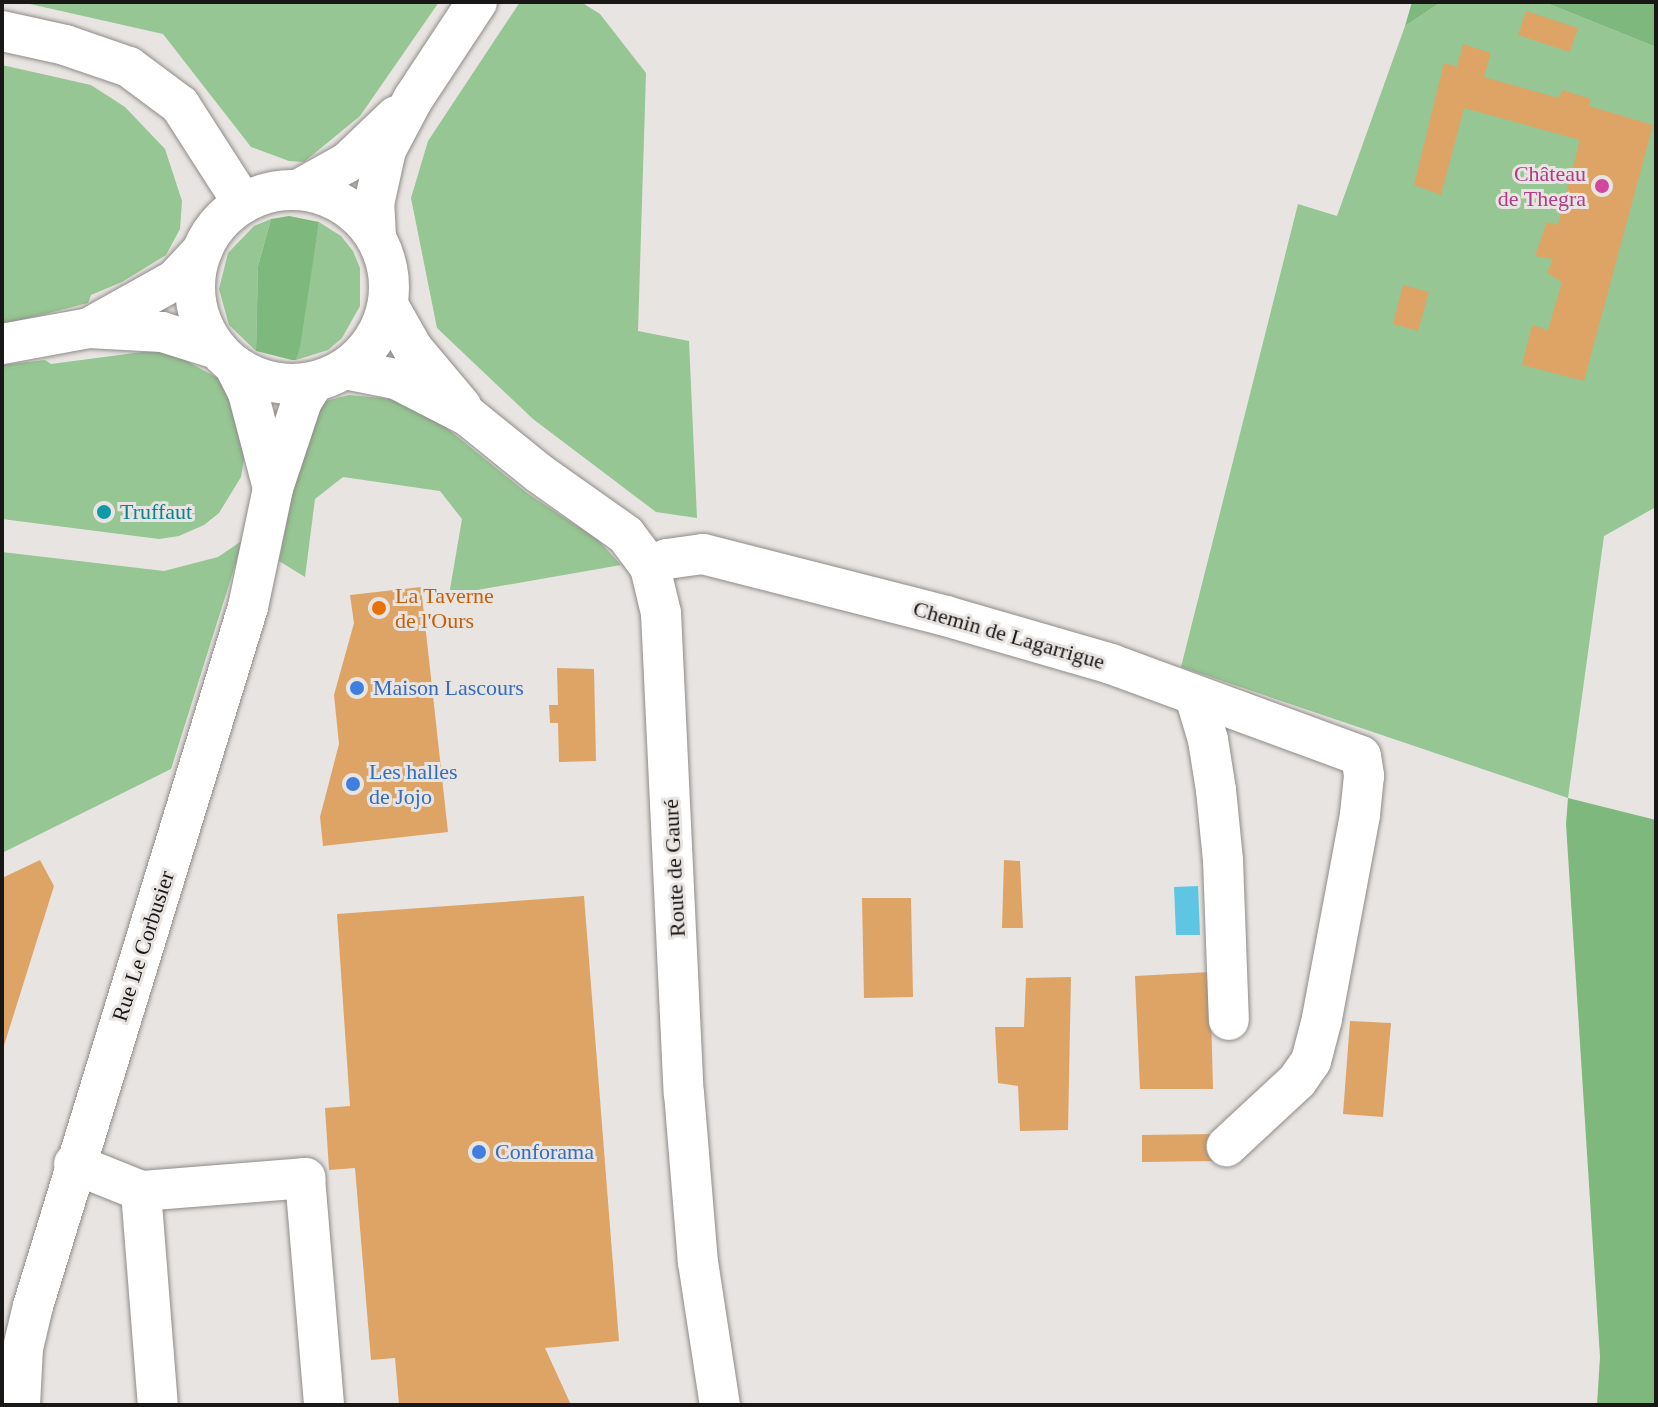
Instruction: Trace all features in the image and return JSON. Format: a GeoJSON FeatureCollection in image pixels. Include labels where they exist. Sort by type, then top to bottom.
{"type":"FeatureCollection","features":[{"type":"Feature","properties":{"kind":"street"},"geometry":{"type":"LineString","coordinates":[[2,344],[89,328],[162,332],[226,357],[272,382],[329,376],[365,352],[379,330],[388,305],[389,281],[376,237],[374,204],[386,150],[413,99],[477,2]]}},
{"type":"Feature","properties":{"kind":"street"},"geometry":{"type":"LineString","coordinates":[[2,31],[65,45],[129,67],[180,105],[243,203]]}},
{"type":"Feature","properties":{"kind":"street"},"geometry":{"type":"LineString","coordinates":[[298,190],[348,162],[413,99]]}},
{"type":"Feature","properties":{"kind":"street"},"geometry":{"type":"LineString","coordinates":[[89,328],[175,280],[202,251],[225,218],[243,203],[278,191],[321,194],[342,204],[376,237]]}},
{"type":"Feature","properties":{"kind":"street"},"geometry":{"type":"LineString","coordinates":[[202,251],[196,276],[197,302],[203,327],[226,357]]}},
{"type":"Feature","properties":{"kind":"street","name":"Route de Gauré"},"geometry":{"type":"LineString","coordinates":[[388,305],[413,349],[468,416]]}},
{"type":"Feature","properties":{"kind":"street","name":"Rue Le Corbusier"},"geometry":{"type":"LineString","coordinates":[[226,357],[248,393],[273,488]]}},
{"type":"Feature","properties":{"kind":"street","name":"Route de Gauré"},"geometry":{"type":"LineString","coordinates":[[329,376],[396,379],[468,416],[540,474],[626,535],[650,567],[661,613],[684,1093],[698,1262],[720,1405]]}},
{"type":"Feature","properties":{"kind":"street","name":"Rue Le Corbusier"},"geometry":{"type":"LineString","coordinates":[[14,1396],[33,1306],[74,1164],[248,607],[273,488],[302,401],[329,376]]}},
{"type":"Feature","properties":{"kind":"street","name":"Chemin de Lagarrigue"},"geometry":{"type":"LineString","coordinates":[[650,567],[667,559],[703,554],[1006,633],[1111,664],[1361,756],[1364,776],[1360,815],[1322,1019],[1311,1061],[1297,1081],[1227,1146]]}},
{"type":"Feature","properties":{"kind":"street"},"geometry":{"type":"LineString","coordinates":[[1195,696],[1208,740],[1216,790],[1223,860],[1229,1020]]}},
{"type":"Feature","properties":{"kind":"street"},"geometry":{"type":"LineString","coordinates":[[74,1164],[141,1191],[305,1178],[324,1405]]}},
{"type":"Feature","properties":{"kind":"street"},"geometry":{"type":"LineString","coordinates":[[141,1191],[158,1405]]}},
{"type":"Feature","properties":{"kind":"green space"},"geometry":{"type":"Polygon","coordinates":[[[21,2],[439,2],[360,116],[304,162],[289,161],[251,147],[163,34],[21,2]]]}},
{"type":"Feature","properties":{"kind":"green space"},"geometry":{"type":"Polygon","coordinates":[[[520,2],[581,2],[600,14],[646,73],[638,331],[689,341],[697,518],[656,512],[533,419],[437,328],[411,198],[428,141],[520,2]]]}},
{"type":"Feature","properties":{"kind":"green space"},"geometry":{"type":"Polygon","coordinates":[[[1412,2],[1441,2],[1405,26],[1412,2]]]}},
{"type":"Feature","properties":{"kind":"green space"},"geometry":{"type":"Polygon","coordinates":[[[1441,2],[1544,2],[1656,47],[1656,507],[1604,536],[1568,798],[1181,667],[1298,204],[1337,216],[1405,26],[1441,2]]]}},
{"type":"Feature","properties":{"kind":"green space"},"geometry":{"type":"Polygon","coordinates":[[[1544,2],[1656,2],[1656,47],[1544,2]]]}},
{"type":"Feature","properties":{"kind":"green space"},"geometry":{"type":"Polygon","coordinates":[[[2,65],[91,85],[125,107],[165,149],[182,201],[180,229],[166,255],[122,282],[91,295],[88,303],[2,325],[2,65]]]}},
{"type":"Feature","properties":{"kind":"green space"},"geometry":{"type":"Polygon","coordinates":[[[289,216],[319,222],[296,360],[256,351],[258,266],[271,219],[289,216]]]}},
{"type":"Feature","properties":{"kind":"green space"},"geometry":{"type":"Polygon","coordinates":[[[271,219],[258,266],[256,351],[229,325],[219,289],[228,253],[254,226],[271,219]]]}},
{"type":"Feature","properties":{"kind":"green space"},"geometry":{"type":"Polygon","coordinates":[[[319,222],[341,236],[353,251],[360,268],[360,306],[342,338],[328,350],[296,360],[319,222]]]}},
{"type":"Feature","properties":{"kind":"green space"},"geometry":{"type":"Polygon","coordinates":[[[165,349],[221,380],[237,405],[235,421],[246,443],[244,460],[241,477],[219,513],[204,525],[179,536],[159,539],[2,519],[2,365],[45,360],[51,364],[165,349]]]}},
{"type":"Feature","properties":{"kind":"green space"},"geometry":{"type":"Polygon","coordinates":[[[349,395],[392,399],[427,412],[527,493],[598,540],[621,565],[449,595],[462,519],[440,491],[343,477],[315,499],[305,577],[279,561],[296,474],[322,402],[349,395]]]}},
{"type":"Feature","properties":{"kind":"green space"},"geometry":{"type":"Polygon","coordinates":[[[243,540],[171,769],[2,853],[2,552],[164,571],[218,557],[243,540]]]}},
{"type":"Feature","properties":{"kind":"green space"},"geometry":{"type":"Polygon","coordinates":[[[1568,798],[1656,820],[1656,1405],[1597,1405],[1600,1357],[1566,824],[1568,798]]]}},
{"type":"Feature","properties":{"kind":"water"},"geometry":{"type":"Polygon","coordinates":[[[1198,886],[1200,935],[1176,935],[1174,887],[1198,886]]]}},
{"type":"Feature","properties":{"kind":"building"},"geometry":{"type":"Polygon","coordinates":[[[1526,11],[1578,28],[1570,52],[1518,35],[1526,11]]]}},
{"type":"Feature","properties":{"kind":"building","name":"Château de Thegra"},"geometry":{"type":"Polygon","coordinates":[[[1463,44],[1491,53],[1484,77],[1559,98],[1562,90],[1591,99],[1589,106],[1653,125],[1584,381],[1522,365],[1532,325],[1548,330],[1562,282],[1547,273],[1553,259],[1535,256],[1547,222],[1558,225],[1580,140],[1464,108],[1441,195],[1414,185],[1444,63],[1457,67],[1463,44]]]}},
{"type":"Feature","properties":{"kind":"building"},"geometry":{"type":"Polygon","coordinates":[[[1403,285],[1429,292],[1418,331],[1393,324],[1403,285]]]}},
{"type":"Feature","properties":{"kind":"building","name":"Truffaut"},"geometry":{"type":"Polygon","coordinates":[[[96,505],[115,507],[113,518],[94,516],[96,505]]]}},
{"type":"Feature","properties":{"kind":"building"},"geometry":{"type":"Polygon","coordinates":[[[421,587],[448,832],[323,846],[320,817],[339,744],[334,695],[354,623],[350,595],[421,587]]]}},
{"type":"Feature","properties":{"kind":"building"},"geometry":{"type":"Polygon","coordinates":[[[557,668],[594,669],[596,761],[559,762],[558,723],[550,723],[549,705],[558,705],[557,668]]]}},
{"type":"Feature","properties":{"kind":"building"},"geometry":{"type":"Polygon","coordinates":[[[40,860],[54,886],[2,1052],[2,878],[40,860]]]}},
{"type":"Feature","properties":{"kind":"building"},"geometry":{"type":"Polygon","coordinates":[[[1004,860],[1020,861],[1023,928],[1002,928],[1004,860]]]}},
{"type":"Feature","properties":{"kind":"building","name":"Conforama"},"geometry":{"type":"Polygon","coordinates":[[[584,896],[619,1341],[545,1348],[571,1405],[399,1405],[395,1358],[371,1360],[355,1168],[329,1170],[325,1108],[350,1106],[337,914],[584,896]]]}},
{"type":"Feature","properties":{"kind":"building"},"geometry":{"type":"Polygon","coordinates":[[[862,898],[911,898],[913,997],[864,998],[862,898]]]}},
{"type":"Feature","properties":{"kind":"building"},"geometry":{"type":"Polygon","coordinates":[[[1210,972],[1213,1089],[1140,1089],[1135,976],[1210,972]]]}},
{"type":"Feature","properties":{"kind":"building"},"geometry":{"type":"Polygon","coordinates":[[[1071,977],[1068,1130],[1020,1131],[1018,1086],[998,1083],[995,1027],[1024,1027],[1026,978],[1071,977]]]}},
{"type":"Feature","properties":{"kind":"building"},"geometry":{"type":"Polygon","coordinates":[[[1350,1021],[1391,1023],[1383,1117],[1343,1114],[1350,1021]]]}},
{"type":"Feature","properties":{"kind":"building"},"geometry":{"type":"Polygon","coordinates":[[[1216,1134],[1216,1161],[1142,1162],[1142,1135],[1216,1134]]]}},
{"type":"Feature","properties":{"kind":"place","name":"Château de Thegra"},"geometry":{"type":"Point","coordinates":[1602,186]}},
{"type":"Feature","properties":{"kind":"place","name":"Truffaut"},"geometry":{"type":"Point","coordinates":[104,512]}},
{"type":"Feature","properties":{"kind":"place","name":"La Taverne de l'Ours"},"geometry":{"type":"Point","coordinates":[379,608]}},
{"type":"Feature","properties":{"kind":"place","name":"Maison Lascours"},"geometry":{"type":"Point","coordinates":[357,688]}},
{"type":"Feature","properties":{"kind":"place","name":"Les halles de Jojo"},"geometry":{"type":"Point","coordinates":[353,784]}},
{"type":"Feature","properties":{"kind":"place","name":"Conforama"},"geometry":{"type":"Point","coordinates":[479,1152]}}]}
